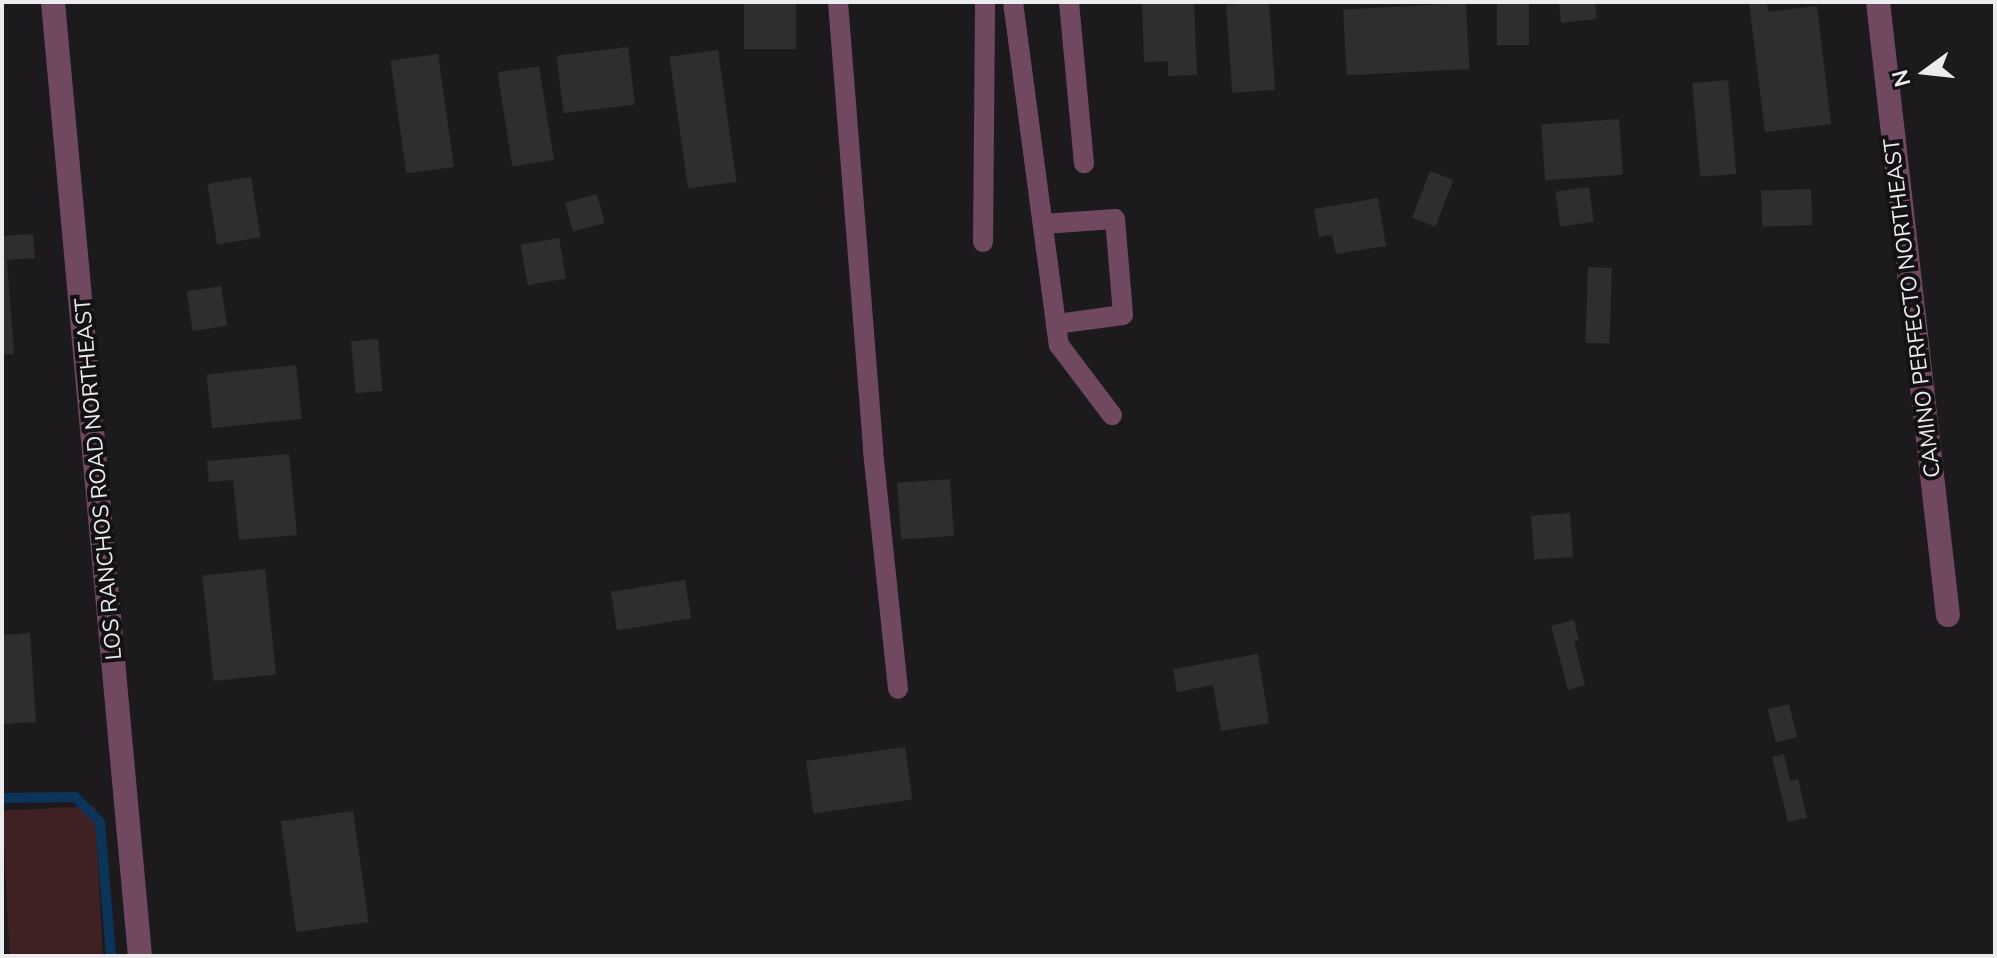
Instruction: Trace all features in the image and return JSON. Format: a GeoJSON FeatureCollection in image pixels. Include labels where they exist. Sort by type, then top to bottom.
{"type":"FeatureCollection","features":[{"type":"Feature","properties":{"kind":"street","name":"LOS RANCHOS ROAD NORTHEAST"},"geometry":{"type":"LineString","coordinates":[[53,2],[140,956]]}},
{"type":"Feature","properties":{"kind":"street","name":"CAMINO PERFECTO NORTHEAST"},"geometry":{"type":"LineString","coordinates":[[1878,2],[1948,615]]}},
{"type":"Feature","properties":{"kind":"lane"},"geometry":{"type":"LineString","coordinates":[[838,2],[873,451],[898,689]]}},
{"type":"Feature","properties":{"kind":"lane"},"geometry":{"type":"LineString","coordinates":[[983,242],[985,2]]}},
{"type":"Feature","properties":{"kind":"lane"},"geometry":{"type":"LineString","coordinates":[[1013,2],[1059,345],[1112,415]]}},
{"type":"Feature","properties":{"kind":"lane"},"geometry":{"type":"LineString","coordinates":[[1069,2],[1084,163]]}},
{"type":"Feature","properties":{"kind":"lane"},"geometry":{"type":"LineString","coordinates":[[1043,224],[1115,219],[1123,315],[1056,324]]}},
{"type":"Feature","properties":{"kind":"shaded area"},"geometry":{"type":"Polygon","coordinates":[[[95,806],[103,956],[10,956],[2,811],[95,806]]]}},
{"type":"Feature","properties":{"kind":"building"},"geometry":{"type":"Polygon","coordinates":[[[744,2],[796,2],[796,49],[744,49],[744,2]]]}},
{"type":"Feature","properties":{"kind":"building"},"geometry":{"type":"Polygon","coordinates":[[[1142,2],[1194,2],[1197,75],[1168,76],[1168,61],[1144,62],[1142,2]]]}},
{"type":"Feature","properties":{"kind":"building"},"geometry":{"type":"Polygon","coordinates":[[[1269,2],[1275,90],[1232,93],[1226,5],[1269,2]]]}},
{"type":"Feature","properties":{"kind":"building"},"geometry":{"type":"Polygon","coordinates":[[[1497,2],[1529,2],[1529,45],[1497,45],[1497,2]]]}},
{"type":"Feature","properties":{"kind":"building"},"geometry":{"type":"Polygon","coordinates":[[[1559,2],[1595,2],[1597,19],[1561,23],[1559,2]]]}},
{"type":"Feature","properties":{"kind":"building"},"geometry":{"type":"Polygon","coordinates":[[[1749,2],[1767,2],[1768,12],[1817,6],[1831,124],[1765,132],[1749,2]]]}},
{"type":"Feature","properties":{"kind":"building"},"geometry":{"type":"Polygon","coordinates":[[[1466,3],[1469,69],[1347,75],[1343,9],[1466,3]]]}},
{"type":"Feature","properties":{"kind":"building"},"geometry":{"type":"Polygon","coordinates":[[[628,47],[635,105],[564,113],[557,56],[628,47]]]}},
{"type":"Feature","properties":{"kind":"building"},"geometry":{"type":"Polygon","coordinates":[[[718,50],[737,182],[688,189],[669,57],[718,50]]]}},
{"type":"Feature","properties":{"kind":"building"},"geometry":{"type":"Polygon","coordinates":[[[438,54],[454,167],[406,174],[390,61],[438,54]]]}},
{"type":"Feature","properties":{"kind":"building"},"geometry":{"type":"Polygon","coordinates":[[[539,66],[554,160],[512,166],[498,73],[539,66]]]}},
{"type":"Feature","properties":{"kind":"building"},"geometry":{"type":"Polygon","coordinates":[[[1728,80],[1736,174],[1700,177],[1692,83],[1728,80]]]}},
{"type":"Feature","properties":{"kind":"building"},"geometry":{"type":"Polygon","coordinates":[[[1619,119],[1623,175],[1545,180],[1541,124],[1619,119]]]}},
{"type":"Feature","properties":{"kind":"building"},"geometry":{"type":"Polygon","coordinates":[[[1430,171],[1453,180],[1435,227],[1412,218],[1430,171]]]}},
{"type":"Feature","properties":{"kind":"building"},"geometry":{"type":"Polygon","coordinates":[[[251,177],[261,237],[217,244],[208,184],[251,177]]]}},
{"type":"Feature","properties":{"kind":"building"},"geometry":{"type":"Polygon","coordinates":[[[1589,187],[1594,222],[1560,226],[1555,192],[1589,187]]]}},
{"type":"Feature","properties":{"kind":"building"},"geometry":{"type":"Polygon","coordinates":[[[1811,189],[1812,225],[1762,227],[1761,191],[1811,189]]]}},
{"type":"Feature","properties":{"kind":"building"},"geometry":{"type":"Polygon","coordinates":[[[597,194],[605,223],[573,232],[565,203],[597,194]]]}},
{"type":"Feature","properties":{"kind":"building"},"geometry":{"type":"Polygon","coordinates":[[[1378,198],[1386,246],[1336,254],[1332,235],[1319,237],[1314,209],[1378,198]]]}},
{"type":"Feature","properties":{"kind":"building"},"geometry":{"type":"Polygon","coordinates":[[[33,234],[35,258],[7,260],[14,354],[2,355],[2,236],[33,234]]]}},
{"type":"Feature","properties":{"kind":"building"},"geometry":{"type":"Polygon","coordinates":[[[559,238],[566,278],[528,285],[521,245],[559,238]]]}},
{"type":"Feature","properties":{"kind":"building"},"geometry":{"type":"Polygon","coordinates":[[[1588,267],[1612,268],[1609,344],[1585,343],[1588,267]]]}},
{"type":"Feature","properties":{"kind":"building"},"geometry":{"type":"Polygon","coordinates":[[[221,286],[227,326],[193,331],[186,291],[221,286]]]}},
{"type":"Feature","properties":{"kind":"building"},"geometry":{"type":"Polygon","coordinates":[[[378,339],[383,391],[356,393],[351,341],[378,339]]]}},
{"type":"Feature","properties":{"kind":"building"},"geometry":{"type":"Polygon","coordinates":[[[296,365],[302,419],[212,428],[206,374],[296,365]]]}},
{"type":"Feature","properties":{"kind":"building"},"geometry":{"type":"Polygon","coordinates":[[[289,454],[297,535],[239,540],[233,480],[209,482],[207,461],[289,454]]]}},
{"type":"Feature","properties":{"kind":"building"},"geometry":{"type":"Polygon","coordinates":[[[950,479],[954,536],[901,540],[897,483],[950,479]]]}},
{"type":"Feature","properties":{"kind":"building"},"geometry":{"type":"Polygon","coordinates":[[[1570,513],[1573,557],[1534,560],[1531,516],[1570,513]]]}},
{"type":"Feature","properties":{"kind":"building"},"geometry":{"type":"Polygon","coordinates":[[[265,569],[276,674],[213,681],[202,576],[265,569]]]}},
{"type":"Feature","properties":{"kind":"building"},"geometry":{"type":"Polygon","coordinates":[[[685,580],[691,619],[617,630],[611,592],[685,580]]]}},
{"type":"Feature","properties":{"kind":"building"},"geometry":{"type":"Polygon","coordinates":[[[1574,620],[1579,640],[1574,641],[1585,685],[1568,690],[1551,626],[1574,620]]]}},
{"type":"Feature","properties":{"kind":"building"},"geometry":{"type":"Polygon","coordinates":[[[30,633],[36,722],[2,724],[2,635],[30,633]]]}},
{"type":"Feature","properties":{"kind":"building"},"geometry":{"type":"Polygon","coordinates":[[[1258,654],[1269,723],[1221,731],[1213,685],[1177,692],[1173,669],[1258,654]]]}},
{"type":"Feature","properties":{"kind":"building"},"geometry":{"type":"Polygon","coordinates":[[[1789,704],[1797,737],[1776,742],[1768,709],[1789,704]]]}},
{"type":"Feature","properties":{"kind":"building"},"geometry":{"type":"Polygon","coordinates":[[[905,747],[912,799],[813,813],[806,761],[905,747]]]}},
{"type":"Feature","properties":{"kind":"building"},"geometry":{"type":"Polygon","coordinates":[[[1784,754],[1790,781],[1798,779],[1807,818],[1788,822],[1772,757],[1784,754]]]}},
{"type":"Feature","properties":{"kind":"building"},"geometry":{"type":"Polygon","coordinates":[[[353,811],[369,922],[296,932],[281,821],[353,811]]]}},
{"type":"Feature","properties":{"kind":"waterway"},"geometry":{"type":"LineString","coordinates":[[2,798],[75,797],[100,822],[111,956]]}}]}
